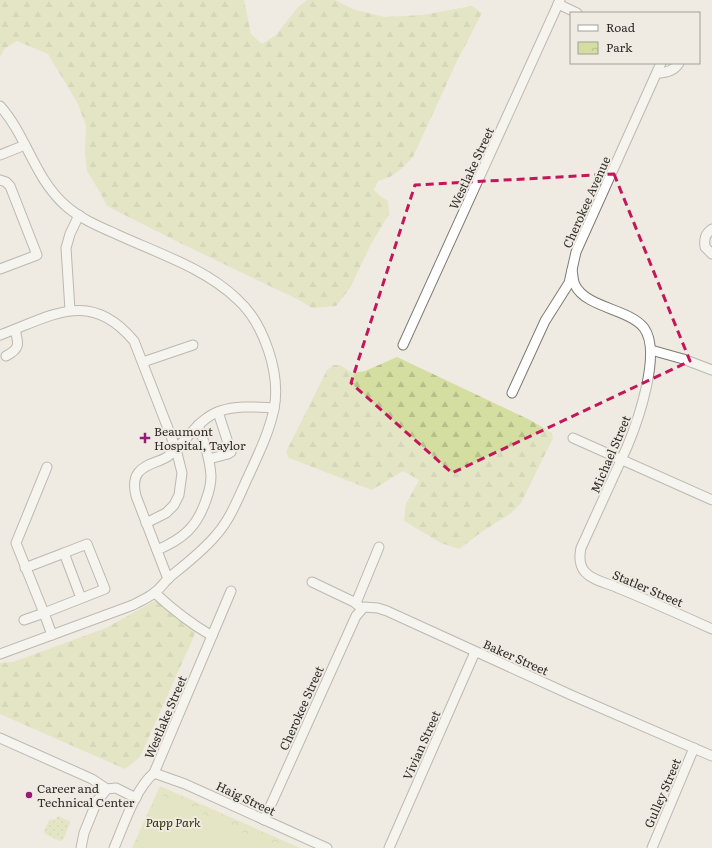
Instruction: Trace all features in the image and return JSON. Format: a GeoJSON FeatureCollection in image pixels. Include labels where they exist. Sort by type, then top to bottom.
{"type":"FeatureCollection","features":[{"type":"Feature","properties":{"kind":"street"},"geometry":{"type":"LineString","coordinates":[[559,2],[576,12]]}},
{"type":"Feature","properties":{"kind":"street","name":"Westlake Street"},"geometry":{"type":"LineString","coordinates":[[403,345],[559,2]]}},
{"type":"Feature","properties":{"kind":"street","name":"Cherokee Avenue"},"geometry":{"type":"LineString","coordinates":[[512,393],[545,321],[569,283],[576,252],[661,64]]}},
{"type":"Feature","properties":{"kind":"street"},"geometry":{"type":"LineString","coordinates":[[657,73],[666,73],[678,64]]}},
{"type":"Feature","properties":{"kind":"street"},"geometry":{"type":"LineString","coordinates":[[0,106],[8,114],[45,184],[55,196],[78,215],[89,222],[201,273],[221,285],[238,299],[251,313],[263,337],[272,364],[275,388],[274,408],[265,438],[226,522],[218,534],[205,547],[168,579],[155,593],[133,605],[0,654]]}},
{"type":"Feature","properties":{"kind":"street"},"geometry":{"type":"LineString","coordinates":[[0,155],[25,145]]}},
{"type":"Feature","properties":{"kind":"street"},"geometry":{"type":"LineString","coordinates":[[0,180],[6,182],[10,186],[37,255],[0,269]]}},
{"type":"Feature","properties":{"kind":"street"},"geometry":{"type":"LineString","coordinates":[[70,310],[66,248],[78,215]]}},
{"type":"Feature","properties":{"kind":"street"},"geometry":{"type":"LineString","coordinates":[[712,229],[707,233],[705,247],[712,254]]}},
{"type":"Feature","properties":{"kind":"street"},"geometry":{"type":"LineString","coordinates":[[572,270],[575,286],[585,296],[634,319],[641,325],[649,336],[651,350],[683,359],[712,370]]}},
{"type":"Feature","properties":{"kind":"street"},"geometry":{"type":"LineString","coordinates":[[0,335],[53,315],[70,310],[85,310],[100,314],[113,321],[125,330],[134,341],[176,449],[182,473],[180,495],[174,505],[166,513],[146,523]]}},
{"type":"Feature","properties":{"kind":"street"},"geometry":{"type":"LineString","coordinates":[[6,356],[14,352],[17,347],[18,341],[15,330]]}},
{"type":"Feature","properties":{"kind":"street"},"geometry":{"type":"LineString","coordinates":[[143,362],[193,345]]}},
{"type":"Feature","properties":{"kind":"street","name":"Michael Street"},"geometry":{"type":"LineString","coordinates":[[580,563],[579,554],[581,548],[622,460],[642,407],[648,377],[651,350]]}},
{"type":"Feature","properties":{"kind":"street"},"geometry":{"type":"LineString","coordinates":[[168,579],[136,496],[134,480],[145,466],[166,458],[198,425],[208,417],[218,412],[235,407],[274,408]]}},
{"type":"Feature","properties":{"kind":"street"},"geometry":{"type":"LineString","coordinates":[[209,459],[231,452],[218,412]]}},
{"type":"Feature","properties":{"kind":"street"},"geometry":{"type":"LineString","coordinates":[[157,550],[179,539],[191,529],[199,519],[210,490],[211,477],[209,459],[205,442],[198,425]]}},
{"type":"Feature","properties":{"kind":"street"},"geometry":{"type":"LineString","coordinates":[[573,438],[712,500]]}},
{"type":"Feature","properties":{"kind":"street"},"geometry":{"type":"LineString","coordinates":[[47,467],[16,543],[52,635]]}},
{"type":"Feature","properties":{"kind":"street"},"geometry":{"type":"LineString","coordinates":[[24,620],[105,589],[87,544],[25,568]]}},
{"type":"Feature","properties":{"kind":"street","name":"Cherokee Street"},"geometry":{"type":"LineString","coordinates":[[264,820],[356,616],[379,547]]}},
{"type":"Feature","properties":{"kind":"street"},"geometry":{"type":"LineString","coordinates":[[64,553],[81,598]]}},
{"type":"Feature","properties":{"kind":"street","name":"Statler Street"},"geometry":{"type":"LineString","coordinates":[[580,563],[585,572],[593,578],[712,629]]}},
{"type":"Feature","properties":{"kind":"street","name":"Baker Street"},"geometry":{"type":"LineString","coordinates":[[312,582],[359,606],[387,611],[571,695],[712,756]]}},
{"type":"Feature","properties":{"kind":"street","name":"Westlake Street"},"geometry":{"type":"LineString","coordinates":[[114,848],[136,798],[146,780],[154,772],[231,591]]}},
{"type":"Feature","properties":{"kind":"street"},"geometry":{"type":"LineString","coordinates":[[155,593],[173,610],[212,636]]}},
{"type":"Feature","properties":{"kind":"street","name":"Vivian Street"},"geometry":{"type":"LineString","coordinates":[[389,848],[475,652]]}},
{"type":"Feature","properties":{"kind":"street"},"geometry":{"type":"LineString","coordinates":[[0,738],[92,778],[107,789]]}},
{"type":"Feature","properties":{"kind":"street","name":"Gulley Street"},"geometry":{"type":"LineString","coordinates":[[652,848],[694,748]]}},
{"type":"Feature","properties":{"kind":"street","name":"Haig Street"},"geometry":{"type":"LineString","coordinates":[[154,772],[185,784],[327,848]]}},
{"type":"Feature","properties":{"kind":"street"},"geometry":{"type":"LineString","coordinates":[[81,848],[84,833],[96,801],[107,789],[116,788],[136,798]]}},
{"type":"Feature","properties":{"kind":"highlighted area"},"geometry":{"type":"Polygon","coordinates":[[[614,174],[690,361],[452,473],[351,383],[415,185],[614,174]]]}},
{"type":"Feature","properties":{"kind":"green space"},"geometry":{"type":"Polygon","coordinates":[[[0,0],[244,0],[251,34],[262,44],[276,35],[298,7],[307,0],[335,0],[353,9],[384,17],[422,15],[472,6],[482,13],[457,61],[413,157],[400,170],[390,177],[378,181],[374,190],[388,201],[389,214],[371,244],[350,288],[336,306],[312,308],[299,300],[107,206],[87,171],[85,153],[86,125],[77,102],[48,54],[17,41],[4,49],[0,57],[0,0]]]}},
{"type":"Feature","properties":{"kind":"green space"},"geometry":{"type":"Polygon","coordinates":[[[397,357],[530,420],[552,433],[553,438],[521,503],[510,514],[483,531],[459,549],[441,543],[404,521],[406,504],[419,480],[403,471],[372,490],[289,458],[286,452],[327,370],[334,365],[340,365],[352,373],[365,371],[397,357]]]}},
{"type":"Feature","properties":{"kind":"green space"},"geometry":{"type":"Polygon","coordinates":[[[156,600],[197,629],[140,757],[125,769],[0,714],[0,663],[13,662],[106,628],[156,600]]]}},
{"type":"Feature","properties":{"kind":"green space","name":"Papp Park"},"geometry":{"type":"Polygon","coordinates":[[[160,786],[300,848],[132,848],[160,786]]]}},
{"type":"Feature","properties":{"kind":"green space","name":"Papp Park"},"geometry":{"type":"Polygon","coordinates":[[[161,795],[265,843],[263,848],[135,848],[156,798],[161,795]]]}},
{"type":"Feature","properties":{"kind":"green space"},"geometry":{"type":"Polygon","coordinates":[[[58,816],[69,821],[70,823],[63,840],[60,841],[45,834],[44,831],[49,820],[56,819],[58,816]]]}},
{"type":"Feature","properties":{"kind":"place","name":"Beaumont Hospital, Taylor"},"geometry":{"type":"Point","coordinates":[145,438]}},
{"type":"Feature","properties":{"kind":"place","name":"Career and Technical Center"},"geometry":{"type":"Point","coordinates":[29,795]}}]}
